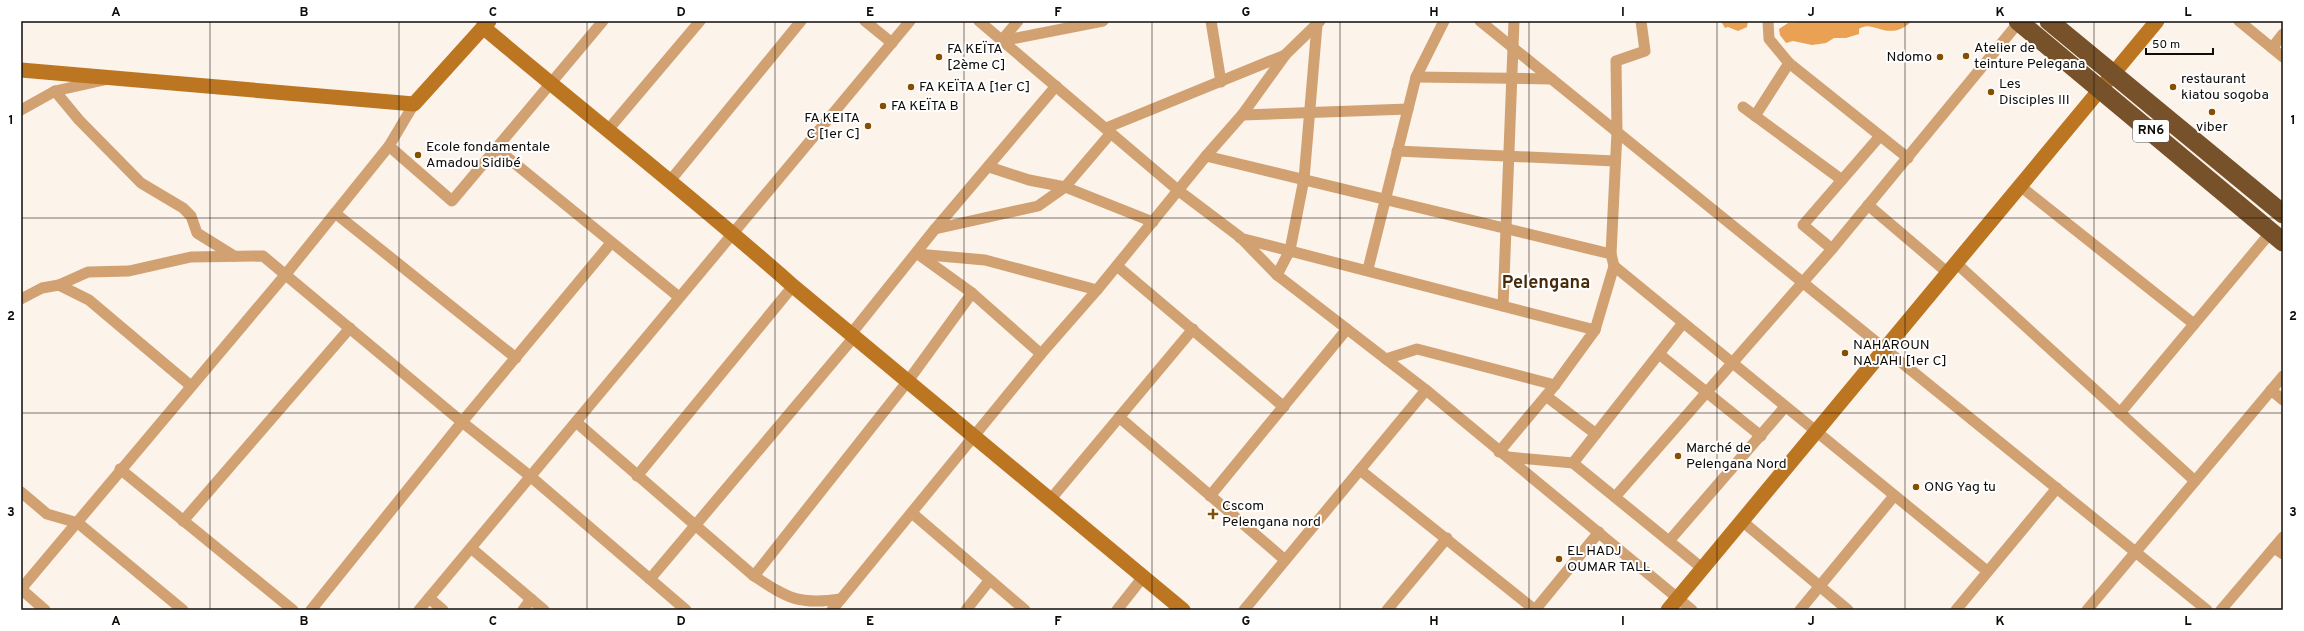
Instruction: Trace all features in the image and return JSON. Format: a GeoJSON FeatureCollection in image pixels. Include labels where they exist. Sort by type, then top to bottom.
{"type":"FeatureCollection","features":[{"type":"Feature","properties":{"kind":"highway","name":"RN6"},"geometry":{"type":"LineString","coordinates":[[2018,21],[2277,237]]}},
{"type":"Feature","properties":{"kind":"highway","name":"RN6"},"geometry":{"type":"LineString","coordinates":[[2049,21],[2114,73],[2283,214]]}},
{"type":"Feature","properties":{"kind":"street"},"geometry":{"type":"LineString","coordinates":[[389,146],[452,201],[603,21]]}},
{"type":"Feature","properties":{"kind":"street"},"geometry":{"type":"LineString","coordinates":[[607,131],[700,21]]}},
{"type":"Feature","properties":{"kind":"street"},"geometry":{"type":"LineString","coordinates":[[669,182],[801,21]]}},
{"type":"Feature","properties":{"kind":"street"},"geometry":{"type":"LineString","coordinates":[[865,21],[892,43]]}},
{"type":"Feature","properties":{"kind":"street"},"geometry":{"type":"LineString","coordinates":[[419,610],[910,21]]}},
{"type":"Feature","properties":{"kind":"street"},"geometry":{"type":"LineString","coordinates":[[979,21],[1180,190],[1240,237],[1277,275],[1426,390],[1692,610]]}},
{"type":"Feature","properties":{"kind":"street"},"geometry":{"type":"LineString","coordinates":[[1001,41],[1018,21]]}},
{"type":"Feature","properties":{"kind":"street"},"geometry":{"type":"LineString","coordinates":[[1001,41],[1103,21]]}},
{"type":"Feature","properties":{"kind":"street"},"geometry":{"type":"LineString","coordinates":[[1211,21],[1221,82]]}},
{"type":"Feature","properties":{"kind":"street"},"geometry":{"type":"LineString","coordinates":[[1368,269],[1416,77],[1444,21]]}},
{"type":"Feature","properties":{"kind":"street"},"geometry":{"type":"LineString","coordinates":[[1480,21],[2207,610]]}},
{"type":"Feature","properties":{"kind":"street"},"geometry":{"type":"LineString","coordinates":[[1503,306],[1514,21]]}},
{"type":"Feature","properties":{"kind":"street"},"geometry":{"type":"LineString","coordinates":[[1504,454],[1595,330],[1614,266],[1611,254],[1617,132],[1616,61],[1645,51],[1641,21]]}},
{"type":"Feature","properties":{"kind":"street"},"geometry":{"type":"LineString","coordinates":[[1768,21],[1769,39],[1789,63],[1908,158]]}},
{"type":"Feature","properties":{"kind":"street"},"geometry":{"type":"LineString","coordinates":[[1615,497],[1832,249],[1908,158],[2018,21]]}},
{"type":"Feature","properties":{"kind":"street"},"geometry":{"type":"LineString","coordinates":[[1668,610],[2157,21]]}},
{"type":"Feature","properties":{"kind":"street"},"geometry":{"type":"LineString","coordinates":[[2239,21],[2283,57]]}},
{"type":"Feature","properties":{"kind":"street"},"geometry":{"type":"LineString","coordinates":[[45,610],[21,589],[286,274],[389,146],[414,104],[483,23],[550,84],[733,233],[975,438],[1182,610]]}},
{"type":"Feature","properties":{"kind":"street"},"geometry":{"type":"LineString","coordinates":[[832,610],[975,438],[1041,354],[1097,290],[1180,190],[1206,156],[1242,115],[1286,54],[1318,23]]}},
{"type":"Feature","properties":{"kind":"street"},"geometry":{"type":"LineString","coordinates":[[1277,275],[1290,250],[1304,180],[1318,23]]}},
{"type":"Feature","properties":{"kind":"street"},"geometry":{"type":"LineString","coordinates":[[2272,48],[2283,34]]}},
{"type":"Feature","properties":{"kind":"street"},"geometry":{"type":"LineString","coordinates":[[935,229],[1038,206],[1065,187],[1108,130],[1286,54]]}},
{"type":"Feature","properties":{"kind":"street"},"geometry":{"type":"LineString","coordinates":[[1755,116],[1789,63]]}},
{"type":"Feature","properties":{"kind":"street"},"geometry":{"type":"LineString","coordinates":[[21,70],[117,77],[414,104]]}},
{"type":"Feature","properties":{"kind":"street"},"geometry":{"type":"LineString","coordinates":[[21,110],[55,91],[117,77]]}},
{"type":"Feature","properties":{"kind":"street"},"geometry":{"type":"LineString","coordinates":[[1416,77],[1552,79]]}},
{"type":"Feature","properties":{"kind":"street"},"geometry":{"type":"LineString","coordinates":[[650,579],[694,524],[853,335],[935,229],[1056,86]]}},
{"type":"Feature","properties":{"kind":"street"},"geometry":{"type":"LineString","coordinates":[[55,91],[79,120],[141,183],[183,208],[191,216],[197,233],[235,256]]}},
{"type":"Feature","properties":{"kind":"street"},"geometry":{"type":"LineString","coordinates":[[1743,107],[1842,180]]}},
{"type":"Feature","properties":{"kind":"street"},"geometry":{"type":"LineString","coordinates":[[1242,115],[1408,109]]}},
{"type":"Feature","properties":{"kind":"street"},"geometry":{"type":"LineString","coordinates":[[1832,249],[1804,226],[1880,136]]}},
{"type":"Feature","properties":{"kind":"street"},"geometry":{"type":"LineString","coordinates":[[497,149],[610,243],[680,297]]}},
{"type":"Feature","properties":{"kind":"street"},"geometry":{"type":"LineString","coordinates":[[1398,151],[1509,158],[1615,161]]}},
{"type":"Feature","properties":{"kind":"street"},"geometry":{"type":"LineString","coordinates":[[1206,156],[1611,254]]}},
{"type":"Feature","properties":{"kind":"street"},"geometry":{"type":"LineString","coordinates":[[989,167],[1029,180],[1065,187],[1153,222]]}},
{"type":"Feature","properties":{"kind":"street"},"geometry":{"type":"LineString","coordinates":[[2020,186],[2194,324]]}},
{"type":"Feature","properties":{"kind":"street"},"geometry":{"type":"LineString","coordinates":[[1868,205],[1952,268],[2195,481]]}},
{"type":"Feature","properties":{"kind":"street"},"geometry":{"type":"LineString","coordinates":[[335,213],[516,358]]}},
{"type":"Feature","properties":{"kind":"street"},"geometry":{"type":"LineString","coordinates":[[1240,237],[1368,269],[1595,330]]}},
{"type":"Feature","properties":{"kind":"street"},"geometry":{"type":"LineString","coordinates":[[2120,414],[2194,324],[2277,237]]}},
{"type":"Feature","properties":{"kind":"street"},"geometry":{"type":"LineString","coordinates":[[311,610],[462,422],[610,243]]}},
{"type":"Feature","properties":{"kind":"street"},"geometry":{"type":"LineString","coordinates":[[917,254],[985,260],[1097,290]]}},
{"type":"Feature","properties":{"kind":"street"},"geometry":{"type":"LineString","coordinates":[[917,254],[972,292],[1041,354]]}},
{"type":"Feature","properties":{"kind":"street"},"geometry":{"type":"LineString","coordinates":[[21,299],[42,288],[59,285],[88,272],[129,271],[191,257],[263,256],[462,422],[530,476],[686,610]]}},
{"type":"Feature","properties":{"kind":"street"},"geometry":{"type":"LineString","coordinates":[[1117,266],[1284,407]]}},
{"type":"Feature","properties":{"kind":"street"},"geometry":{"type":"LineString","coordinates":[[1614,266],[1986,571]]}},
{"type":"Feature","properties":{"kind":"street"},"geometry":{"type":"LineString","coordinates":[[59,285],[89,300],[191,386]]}},
{"type":"Feature","properties":{"kind":"street"},"geometry":{"type":"LineString","coordinates":[[637,476],[794,286]]}},
{"type":"Feature","properties":{"kind":"street"},"geometry":{"type":"LineString","coordinates":[[754,576],[908,381],[972,292]]}},
{"type":"Feature","properties":{"kind":"street"},"geometry":{"type":"LineString","coordinates":[[1573,463],[1683,323]]}},
{"type":"Feature","properties":{"kind":"street"},"geometry":{"type":"LineString","coordinates":[[183,521],[350,328]]}},
{"type":"Feature","properties":{"kind":"street"},"geometry":{"type":"LineString","coordinates":[[1050,500],[1193,329]]}},
{"type":"Feature","properties":{"kind":"street"},"geometry":{"type":"LineString","coordinates":[[1210,496],[1347,329]]}},
{"type":"Feature","properties":{"kind":"street"},"geometry":{"type":"LineString","coordinates":[[1386,359],[1417,349],[1555,385]]}},
{"type":"Feature","properties":{"kind":"street"},"geometry":{"type":"LineString","coordinates":[[1659,354],[1760,436]]}},
{"type":"Feature","properties":{"kind":"street"},"geometry":{"type":"LineString","coordinates":[[2087,610],[2283,376]]}},
{"type":"Feature","properties":{"kind":"street"},"geometry":{"type":"LineString","coordinates":[[1244,610],[1426,390]]}},
{"type":"Feature","properties":{"kind":"street"},"geometry":{"type":"LineString","coordinates":[[2271,390],[2283,400]]}},
{"type":"Feature","properties":{"kind":"street"},"geometry":{"type":"LineString","coordinates":[[1546,396],[1596,434]]}},
{"type":"Feature","properties":{"kind":"street"},"geometry":{"type":"LineString","coordinates":[[1669,541],[1785,407]]}},
{"type":"Feature","properties":{"kind":"street"},"geometry":{"type":"LineString","coordinates":[[1119,417],[1285,560]]}},
{"type":"Feature","properties":{"kind":"street"},"geometry":{"type":"LineString","coordinates":[[576,422],[754,576],[779,592],[797,600],[815,603],[841,599]]}},
{"type":"Feature","properties":{"kind":"street"},"geometry":{"type":"LineString","coordinates":[[1504,454],[1573,463],[1702,568]]}},
{"type":"Feature","properties":{"kind":"street"},"geometry":{"type":"LineString","coordinates":[[120,470],[293,610]]}},
{"type":"Feature","properties":{"kind":"street"},"geometry":{"type":"LineString","coordinates":[[1360,470],[1447,538],[1535,610],[1599,532]]}},
{"type":"Feature","properties":{"kind":"street"},"geometry":{"type":"LineString","coordinates":[[1956,610],[1986,571],[2057,488]]}},
{"type":"Feature","properties":{"kind":"street"},"geometry":{"type":"LineString","coordinates":[[21,492],[47,514],[78,523],[183,610]]}},
{"type":"Feature","properties":{"kind":"street"},"geometry":{"type":"LineString","coordinates":[[1800,610],[1894,496]]}},
{"type":"Feature","properties":{"kind":"street"},"geometry":{"type":"LineString","coordinates":[[912,513],[1024,610]]}},
{"type":"Feature","properties":{"kind":"street"},"geometry":{"type":"LineString","coordinates":[[1742,521],[1848,610]]}},
{"type":"Feature","properties":{"kind":"street"},"geometry":{"type":"LineString","coordinates":[[2221,610],[2279,551],[2283,537]]}},
{"type":"Feature","properties":{"kind":"street"},"geometry":{"type":"LineString","coordinates":[[1387,610],[1447,538]]}},
{"type":"Feature","properties":{"kind":"street"},"geometry":{"type":"LineString","coordinates":[[471,548],[544,610]]}},
{"type":"Feature","properties":{"kind":"street"},"geometry":{"type":"LineString","coordinates":[[1117,610],[1143,577]]}},
{"type":"Feature","properties":{"kind":"street"},"geometry":{"type":"LineString","coordinates":[[966,610],[989,581]]}},
{"type":"Feature","properties":{"kind":"street"},"geometry":{"type":"LineString","coordinates":[[429,598],[443,610]]}},
{"type":"Feature","properties":{"kind":"street"},"geometry":{"type":"LineString","coordinates":[[523,610],[531,600]]}},
{"type":"Feature","properties":{"kind":"shaded area"},"geometry":{"type":"Polygon","coordinates":[[[1721,21],[1748,21],[1747,27],[1738,31],[1728,27],[1725,28],[1721,21]]]}},
{"type":"Feature","properties":{"kind":"shaded area"},"geometry":{"type":"Polygon","coordinates":[[[1816,21],[1912,21],[1896,30],[1888,31],[1870,26],[1864,26],[1859,29],[1859,34],[1846,38],[1834,38],[1826,43],[1812,45],[1793,41],[1786,43],[1780,35],[1779,29],[1788,23],[1816,21]]]}},
{"type":"Feature","properties":{"kind":"place","name":"Atelier de teinture Pelegana"},"geometry":{"type":"Point","coordinates":[1966,56]}},
{"type":"Feature","properties":{"kind":"place","name":"FA KEÏTA [2ème C]"},"geometry":{"type":"Point","coordinates":[939,57]}},
{"type":"Feature","properties":{"kind":"place","name":"Ndomo"},"geometry":{"type":"Point","coordinates":[1940,57]}},
{"type":"Feature","properties":{"kind":"place","name":"FA KEÏTA A [1er C]"},"geometry":{"type":"Point","coordinates":[911,87]}},
{"type":"Feature","properties":{"kind":"place","name":"restaurant kiatou sogoba"},"geometry":{"type":"Point","coordinates":[2173,87]}},
{"type":"Feature","properties":{"kind":"place","name":"Les Disciples III"},"geometry":{"type":"Point","coordinates":[1991,92]}},
{"type":"Feature","properties":{"kind":"place","name":"FA KEÏTA B"},"geometry":{"type":"Point","coordinates":[883,106]}},
{"type":"Feature","properties":{"kind":"place","name":"viber"},"geometry":{"type":"Point","coordinates":[2212,112]}},
{"type":"Feature","properties":{"kind":"place","name":"FA KEITA C [1er C]"},"geometry":{"type":"Point","coordinates":[868,126]}},
{"type":"Feature","properties":{"kind":"place","name":"Ecole fondamentale Amadou Sidibé"},"geometry":{"type":"Point","coordinates":[418,155]}},
{"type":"Feature","properties":{"kind":"place","name":"NAHAROUN NAJAHI [1er C]"},"geometry":{"type":"Point","coordinates":[1845,353]}},
{"type":"Feature","properties":{"kind":"place","name":"Marché de Pelengana Nord"},"geometry":{"type":"Point","coordinates":[1678,456]}},
{"type":"Feature","properties":{"kind":"place","name":"ONG Yag tu"},"geometry":{"type":"Point","coordinates":[1916,487]}},
{"type":"Feature","properties":{"kind":"place","name":"Cscom Pelengana nord"},"geometry":{"type":"Point","coordinates":[1213,514]}},
{"type":"Feature","properties":{"kind":"place","name":"EL HADJ OUMAR TALL"},"geometry":{"type":"Point","coordinates":[1559,559]}},
{"type":"Feature","properties":{"kind":"district","name":"Pelengana"},"geometry":{"type":"Point","coordinates":[1546,283]}}]}
